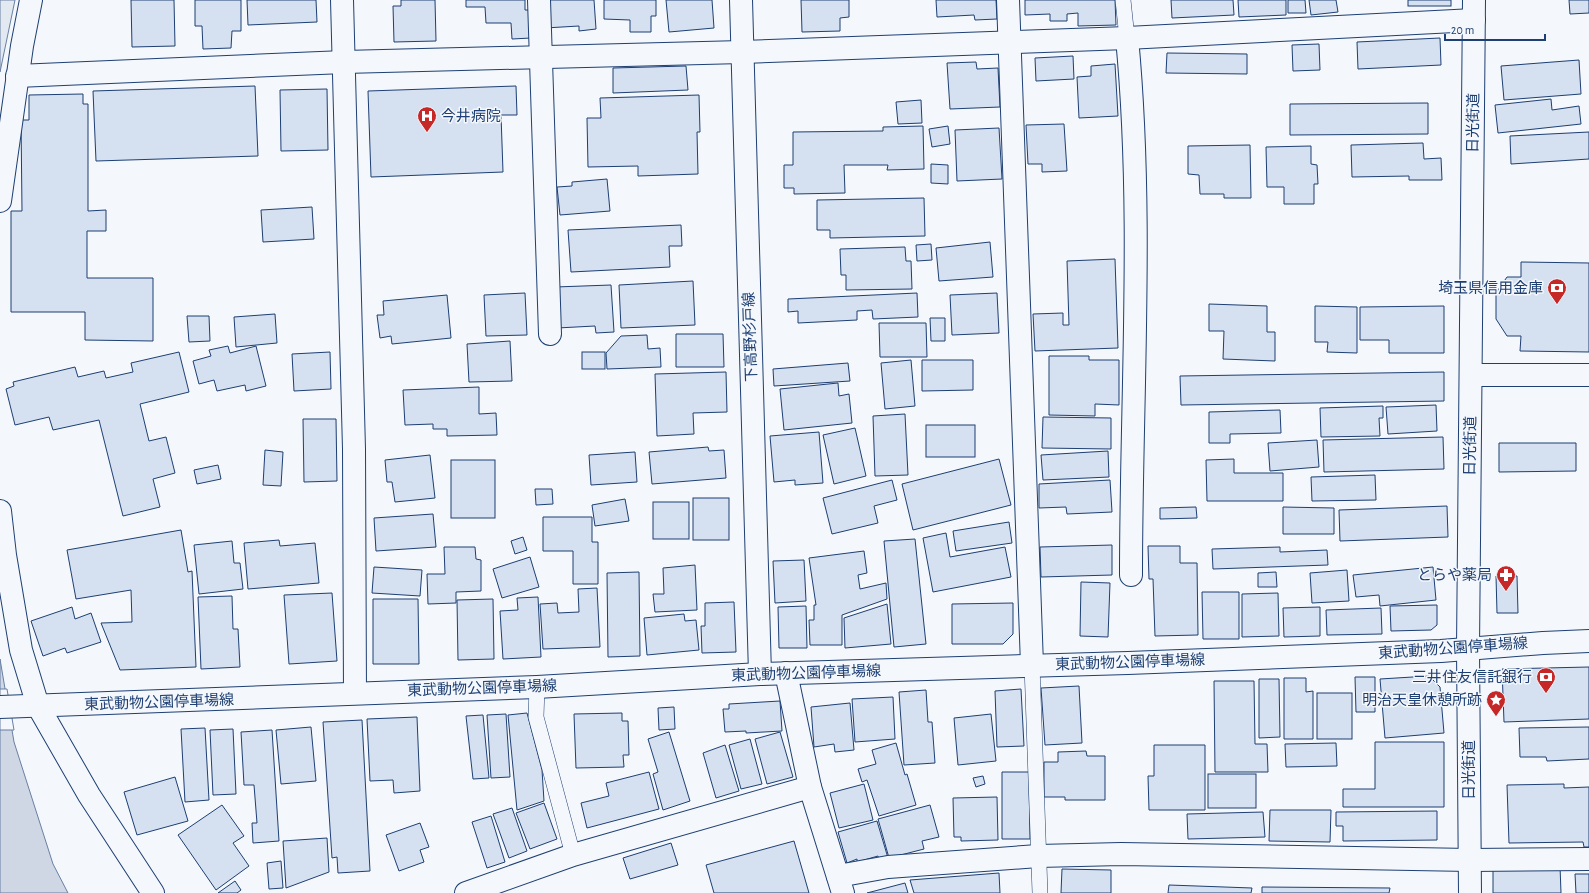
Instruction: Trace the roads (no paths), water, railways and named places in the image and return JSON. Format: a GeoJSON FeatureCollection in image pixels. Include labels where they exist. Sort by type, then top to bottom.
{"type":"FeatureCollection","features":[{"type":"Feature","properties":{"kind":"street"},"geometry":{"type":"LineString","coordinates":[[0,201],[17,76],[31,0]]}},
{"type":"Feature","properties":{"kind":"street"},"geometry":{"type":"LineString","coordinates":[[342,0],[354,449],[355,694]]}},
{"type":"Feature","properties":{"kind":"street"},"geometry":{"type":"LineString","coordinates":[[539,0],[550,334]]}},
{"type":"Feature","properties":{"kind":"street","name":"下高野杉戸線"},"geometry":{"type":"LineString","coordinates":[[741,0],[760,674]]}},
{"type":"Feature","properties":{"kind":"street"},"geometry":{"type":"LineString","coordinates":[[1008,0],[1008,41],[1032,665]]}},
{"type":"Feature","properties":{"kind":"street"},"geometry":{"type":"LineString","coordinates":[[17,76],[344,62],[742,52],[1008,41],[1127,38],[1474,10]]}},
{"type":"Feature","properties":{"kind":"street","name":"日光街道"},"geometry":{"type":"LineString","coordinates":[[1470,893],[1468,649],[1474,10]]}},
{"type":"Feature","properties":{"kind":"street"},"geometry":{"type":"LineString","coordinates":[[1127,38],[1134,123],[1136,252],[1131,575]]}},
{"type":"Feature","properties":{"kind":"street"},"geometry":{"type":"LineString","coordinates":[[1471,375],[1589,374]]}},
{"type":"Feature","properties":{"kind":"street"},"geometry":{"type":"LineString","coordinates":[[0,511],[5,555],[31,706],[153,893]]}},
{"type":"Feature","properties":{"kind":"street","name":"東武動物公園停車場線"},"geometry":{"type":"LineString","coordinates":[[0,707],[537,687],[760,674],[1128,663],[1468,649],[1589,641]]}},
{"type":"Feature","properties":{"kind":"street"},"geometry":{"type":"LineString","coordinates":[[786,673],[810,787],[841,885],[888,866],[1038,856],[1121,854],[1470,860],[1589,859]]}},
{"type":"Feature","properties":{"kind":"street"},"geometry":{"type":"LineString","coordinates":[[466,893],[573,855],[810,787]]}},
{"type":"Feature","properties":{"kind":"lane"},"geometry":{"type":"LineString","coordinates":[[1123,0],[1127,38]]}},
{"type":"Feature","properties":{"kind":"lane"},"geometry":{"type":"LineString","coordinates":[[1032,665],[1040,893]]}},
{"type":"Feature","properties":{"kind":"lane"},"geometry":{"type":"LineString","coordinates":[[537,687],[536,717],[573,855]]}},
{"type":"Feature","properties":{"kind":"place","name":"今井病院"},"geometry":{"type":"Point","coordinates":[427,133]}},
{"type":"Feature","properties":{"kind":"place","name":"埼玉県信用金庫"},"geometry":{"type":"Point","coordinates":[1557,305]}},
{"type":"Feature","properties":{"kind":"place","name":"とらや薬局"},"geometry":{"type":"Point","coordinates":[1506,592]}},
{"type":"Feature","properties":{"kind":"place","name":"三井住友信託銀行"},"geometry":{"type":"Point","coordinates":[1546,694]}},
{"type":"Feature","properties":{"kind":"place","name":"明治天皇休憩所跡"},"geometry":{"type":"Point","coordinates":[1496,717]}}]}
